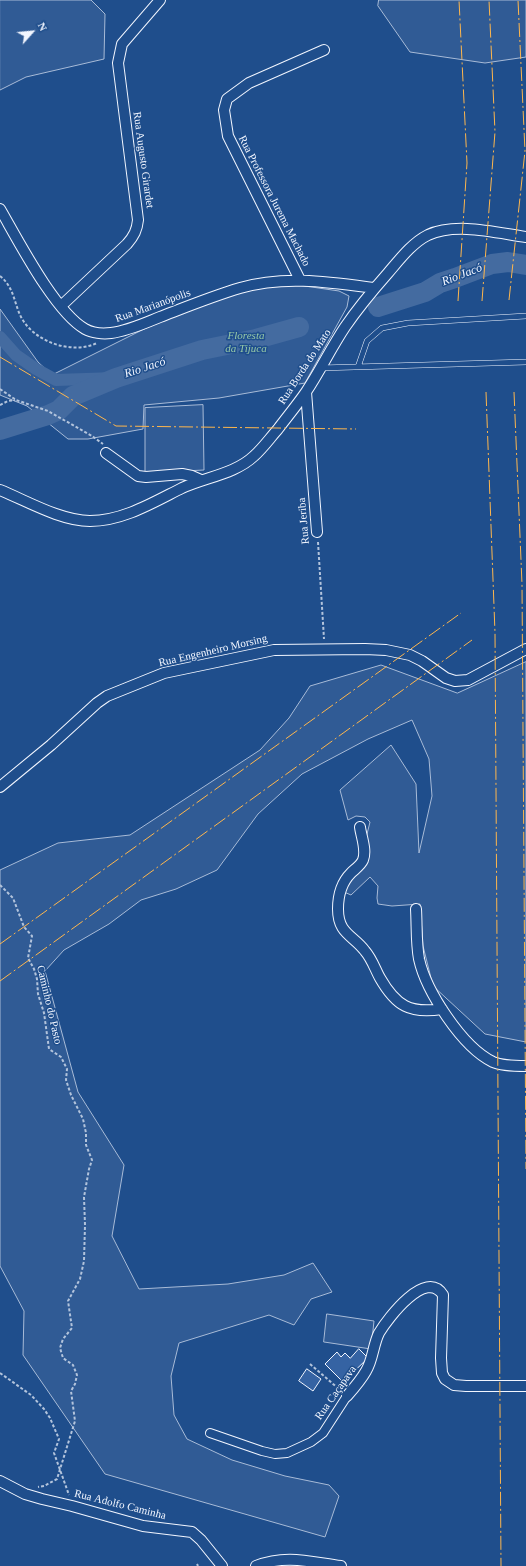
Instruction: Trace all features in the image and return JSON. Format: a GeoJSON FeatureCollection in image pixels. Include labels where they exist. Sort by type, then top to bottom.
{"type":"FeatureCollection","features":[{"type":"Feature","properties":{"kind":"street","name":"Rua Augusto Girardet"},"geometry":{"type":"LineString","coordinates":[[61,306],[127,244],[138,228],[118,63],[122,44],[160,0]]}},
{"type":"Feature","properties":{"kind":"street","name":"Rua Professora Jurema Machado"},"geometry":{"type":"LineString","coordinates":[[300,280],[228,136],[224,110],[227,100],[249,83],[324,50]]}},
{"type":"Feature","properties":{"kind":"street","name":"Rua Marianópolis"},"geometry":{"type":"LineString","coordinates":[[0,209],[36,270],[61,306],[76,323],[87,330],[98,333],[111,333],[130,329],[241,287],[278,281],[300,280],[374,288]]}},
{"type":"Feature","properties":{"kind":"street","name":"Rua Borda do Mato"},"geometry":{"type":"LineString","coordinates":[[0,490],[65,516],[93,521],[109,519],[139,509],[201,480],[233,470],[254,456],[266,444],[306,392],[319,368],[345,327],[374,288],[418,240],[430,234],[444,230],[457,229],[526,237]]}},
{"type":"Feature","properties":{"kind":"street","name":"Rua Jeriba"},"geometry":{"type":"LineString","coordinates":[[306,392],[317,532]]}},
{"type":"Feature","properties":{"kind":"street"},"geometry":{"type":"LineString","coordinates":[[106,453],[138,476],[146,477],[182,474],[201,480]]}},
{"type":"Feature","properties":{"kind":"street","name":"Rua Engenheiro Morsing"},"geometry":{"type":"LineString","coordinates":[[0,786],[52,745],[97,703],[107,696],[164,673],[274,650],[372,649],[397,652],[416,658],[446,678],[455,681],[468,680],[526,649]]}},
{"type":"Feature","properties":{"kind":"street"},"geometry":{"type":"LineString","coordinates":[[360,827],[364,851],[363,859],[344,882],[338,902],[339,922],[351,938],[366,950],[383,983],[402,1005],[415,1010],[427,1011],[442,1009]]}},
{"type":"Feature","properties":{"kind":"street"},"geometry":{"type":"LineString","coordinates":[[416,910],[420,959],[433,994],[442,1009],[462,1036],[493,1062],[526,1066]]}},
{"type":"Feature","properties":{"kind":"street","name":"Rua Caçapava"},"geometry":{"type":"LineString","coordinates":[[210,1433],[275,1454],[288,1453],[311,1442],[322,1433],[347,1396],[364,1376],[369,1366],[379,1334],[390,1318],[412,1294],[422,1289],[432,1287],[440,1290],[443,1295],[441,1358],[442,1373],[445,1379],[454,1385],[526,1386]]}},
{"type":"Feature","properties":{"kind":"street","name":"Rua Adolfo Caminha"},"geometry":{"type":"LineString","coordinates":[[0,1482],[30,1496],[143,1526],[192,1532],[201,1540],[222,1566]]}},
{"type":"Feature","properties":{"kind":"street"},"geometry":{"type":"LineString","coordinates":[[256,1566],[270,1560],[280,1559],[341,1566]]}},
{"type":"Feature","properties":{"kind":"lane"},"geometry":{"type":"LineString","coordinates":[[358,367],[367,341],[382,328],[408,323],[526,316]]}},
{"type":"Feature","properties":{"kind":"lane"},"geometry":{"type":"LineString","coordinates":[[319,368],[526,362]]}},
{"type":"Feature","properties":{"kind":"path"},"geometry":{"type":"LineString","coordinates":[[0,276],[7,282],[26,326],[36,334],[59,346],[69,348],[86,347],[101,342],[111,333]]}},
{"type":"Feature","properties":{"kind":"path"},"geometry":{"type":"LineString","coordinates":[[0,389],[16,400],[48,411],[92,436],[103,444],[106,453]]}},
{"type":"Feature","properties":{"kind":"path"},"geometry":{"type":"LineString","coordinates":[[0,405],[8,401],[16,400]]}},
{"type":"Feature","properties":{"kind":"path","name":"Rua Jeriba"},"geometry":{"type":"LineString","coordinates":[[317,532],[325,649]]}},
{"type":"Feature","properties":{"kind":"path","name":"Caminho do Pasto"},"geometry":{"type":"LineString","coordinates":[[0,885],[12,898],[24,927],[32,936],[28,958],[37,979],[38,994],[44,1013],[49,1049],[61,1057],[67,1069],[66,1080],[71,1095],[83,1119],[86,1133],[86,1144],[92,1160],[84,1197],[84,1261],[80,1279],[68,1301],[72,1328],[63,1339],[60,1348],[63,1358],[73,1365],[76,1375],[75,1384],[71,1391],[75,1421],[60,1469]]}},
{"type":"Feature","properties":{"kind":"path"},"geometry":{"type":"LineString","coordinates":[[310,1364],[347,1396]]}},
{"type":"Feature","properties":{"kind":"path"},"geometry":{"type":"LineString","coordinates":[[0,1373],[31,1395],[50,1418],[59,1439],[54,1454],[72,1506]]}},
{"type":"Feature","properties":{"kind":"path"},"geometry":{"type":"LineString","coordinates":[[34,1487],[52,1483],[57,1479],[60,1469]]}},
{"type":"Feature","properties":{"kind":"shaded area"},"geometry":{"type":"Polygon","coordinates":[[[0,0],[91,0],[105,14],[104,59],[26,77],[0,90],[0,0]]]}},
{"type":"Feature","properties":{"kind":"shaded area"},"geometry":{"type":"Polygon","coordinates":[[[379,0],[526,0],[526,57],[485,63],[410,52],[378,6],[379,0]]]}},
{"type":"Feature","properties":{"kind":"shaded area","name":"Floresta da Tijuca"},"geometry":{"type":"Polygon","coordinates":[[[291,284],[339,291],[349,296],[347,307],[305,383],[219,398],[144,405],[143,429],[88,439],[68,439],[27,406],[0,395],[0,309],[38,362],[52,375],[176,313],[234,292],[291,284]]]}},
{"type":"Feature","properties":{"kind":"shaded area"},"geometry":{"type":"Polygon","coordinates":[[[203,405],[204,470],[145,473],[145,408],[203,405]]]}},
{"type":"Feature","properties":{"kind":"shaded area"},"geometry":{"type":"Polygon","coordinates":[[[526,662],[526,1042],[485,1034],[433,986],[423,946],[420,904],[392,906],[378,904],[378,886],[370,877],[351,895],[344,892],[354,874],[363,869],[367,863],[369,853],[365,842],[370,822],[365,817],[356,816],[348,820],[340,790],[391,745],[416,784],[419,853],[432,796],[429,759],[412,720],[368,739],[302,774],[258,814],[217,870],[176,889],[141,900],[109,924],[64,950],[45,971],[78,1092],[124,1165],[112,1236],[139,1289],[228,1284],[284,1275],[313,1263],[332,1292],[311,1299],[294,1325],[269,1315],[179,1343],[171,1376],[174,1415],[187,1439],[232,1460],[285,1476],[329,1485],[339,1496],[325,1537],[105,1474],[23,1355],[24,1311],[0,1266],[0,870],[58,843],[130,835],[260,750],[289,718],[310,686],[381,665],[457,693],[526,662]]]}},
{"type":"Feature","properties":{"kind":"shaded area"},"geometry":{"type":"Polygon","coordinates":[[[327,1314],[374,1321],[371,1349],[324,1342],[327,1314]]]}},
{"type":"Feature","properties":{"kind":"building"},"geometry":{"type":"Polygon","coordinates":[[[359,1349],[368,1358],[343,1382],[325,1364],[337,1352],[341,1357],[345,1353],[350,1358],[359,1349]]]}},
{"type":"Feature","properties":{"kind":"building"},"geometry":{"type":"Polygon","coordinates":[[[307,1369],[321,1379],[313,1391],[299,1381],[307,1369]]]}},
{"type":"Feature","properties":{"kind":"waterway","name":"Rio Jacó"},"geometry":{"type":"LineString","coordinates":[[378,307],[425,292],[440,283],[492,264],[508,262],[526,265]]}},
{"type":"Feature","properties":{"kind":"waterway","name":"Rio Jacó"},"geometry":{"type":"LineString","coordinates":[[0,430],[48,415],[59,410],[73,396],[116,378],[202,350],[256,339],[299,327]]}},
{"type":"Feature","properties":{"kind":"waterway"},"geometry":{"type":"LineString","coordinates":[[0,337],[16,355],[36,369],[56,380],[116,378]]}},
{"type":"Feature","properties":{"kind":"power"},"geometry":{"type":"LineString","coordinates":[[458,301],[467,163],[459,0]]}},
{"type":"Feature","properties":{"kind":"power"},"geometry":{"type":"LineString","coordinates":[[482,301],[495,132],[489,0]]}},
{"type":"Feature","properties":{"kind":"power"},"geometry":{"type":"LineString","coordinates":[[509,300],[525,151],[518,0]]}},
{"type":"Feature","properties":{"kind":"power"},"geometry":{"type":"LineString","coordinates":[[0,357],[116,426],[356,429]]}},
{"type":"Feature","properties":{"kind":"power"},"geometry":{"type":"LineString","coordinates":[[486,392],[495,633],[501,1566]]}},
{"type":"Feature","properties":{"kind":"power"},"geometry":{"type":"LineString","coordinates":[[514,392],[522,584],[526,1169]]}},
{"type":"Feature","properties":{"kind":"power"},"geometry":{"type":"LineString","coordinates":[[0,944],[461,613]]}},
{"type":"Feature","properties":{"kind":"power"},"geometry":{"type":"LineString","coordinates":[[0,981],[472,640]]}}]}
